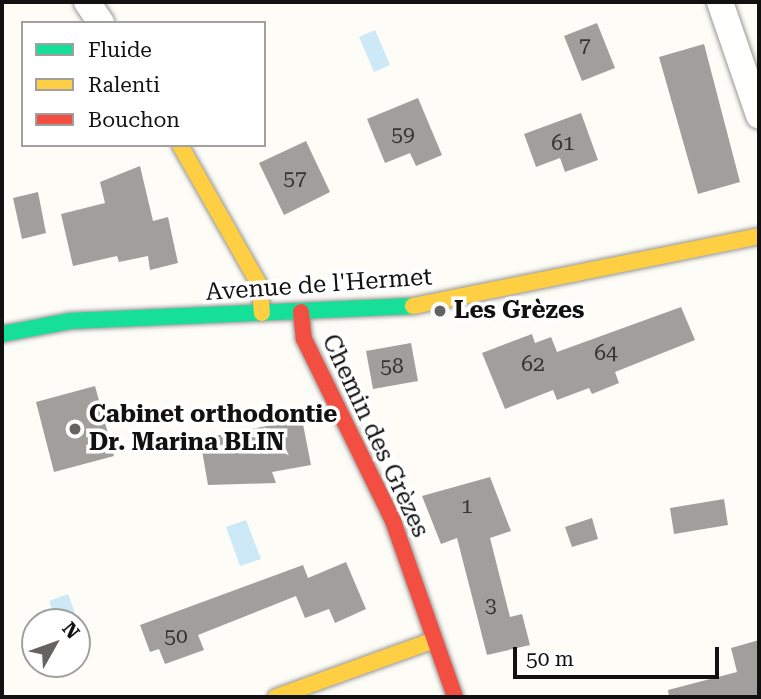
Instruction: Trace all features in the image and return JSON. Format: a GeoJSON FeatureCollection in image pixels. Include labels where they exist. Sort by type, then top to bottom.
{"type":"FeatureCollection","features":[{"type":"Feature","properties":{"kind":"street"},"geometry":{"type":"LineString","coordinates":[[86,2],[100,21]]}},
{"type":"Feature","properties":{"kind":"street"},"geometry":{"type":"LineString","coordinates":[[720,2],[759,115]]}},
{"type":"Feature","properties":{"kind":"street"},"geometry":{"type":"LineString","coordinates":[[181,147],[260,286],[262,313]]}},
{"type":"Feature","properties":{"kind":"street","name":"Avenue de l'Hermet"},"geometry":{"type":"LineString","coordinates":[[2,334],[71,321],[407,307],[759,236]]}},
{"type":"Feature","properties":{"kind":"street","name":"Chemin des Grèzes"},"geometry":{"type":"LineString","coordinates":[[301,312],[304,339],[393,521],[456,697]]}},
{"type":"Feature","properties":{"kind":"street"},"geometry":{"type":"LineString","coordinates":[[276,697],[434,640]]}},
{"type":"Feature","properties":{"kind":"water"},"geometry":{"type":"Polygon","coordinates":[[[375,30],[390,65],[374,72],[359,37],[375,30]]]}},
{"type":"Feature","properties":{"kind":"water"},"geometry":{"type":"Polygon","coordinates":[[[246,520],[261,559],[240,566],[226,527],[246,520]]]}},
{"type":"Feature","properties":{"kind":"water"},"geometry":{"type":"Polygon","coordinates":[[[68,594],[73,608],[52,608],[49,601],[68,594]]]}},
{"type":"Feature","properties":{"kind":"building"},"geometry":{"type":"Polygon","coordinates":[[[597,23],[615,68],[582,81],[564,36],[597,23]]]}},
{"type":"Feature","properties":{"kind":"building"},"geometry":{"type":"Polygon","coordinates":[[[704,44],[740,182],[698,194],[659,57],[704,44]]]}},
{"type":"Feature","properties":{"kind":"building"},"geometry":{"type":"Polygon","coordinates":[[[418,98],[442,155],[416,166],[410,153],[385,163],[367,119],[418,98]]]}},
{"type":"Feature","properties":{"kind":"building"},"geometry":{"type":"Polygon","coordinates":[[[581,113],[598,160],[565,172],[560,158],[536,167],[524,134],[581,113]]]}},
{"type":"Feature","properties":{"kind":"building"},"geometry":{"type":"Polygon","coordinates":[[[306,141],[330,192],[284,215],[259,163],[306,141]]]}},
{"type":"Feature","properties":{"kind":"building"},"geometry":{"type":"Polygon","coordinates":[[[140,166],[153,221],[168,217],[178,263],[150,270],[148,256],[119,262],[117,256],[73,266],[61,214],[105,203],[100,182],[140,166]]]}},
{"type":"Feature","properties":{"kind":"building"},"geometry":{"type":"Polygon","coordinates":[[[38,192],[46,233],[22,239],[13,198],[38,192]]]}},
{"type":"Feature","properties":{"kind":"building"},"geometry":{"type":"Polygon","coordinates":[[[681,307],[695,340],[615,372],[619,383],[592,394],[589,388],[557,400],[553,390],[505,409],[482,353],[532,334],[535,343],[551,337],[557,352],[681,307]]]}},
{"type":"Feature","properties":{"kind":"building"},"geometry":{"type":"Polygon","coordinates":[[[411,343],[418,381],[373,389],[366,351],[411,343]]]}},
{"type":"Feature","properties":{"kind":"building","name":"Cabinet orthodontie Dr. Marina BLIN"},"geometry":{"type":"Polygon","coordinates":[[[95,386],[114,456],[54,472],[36,402],[95,386]]]}},
{"type":"Feature","properties":{"kind":"building"},"geometry":{"type":"Polygon","coordinates":[[[302,419],[311,465],[272,472],[276,483],[208,485],[200,439],[302,419]]]}},
{"type":"Feature","properties":{"kind":"building"},"geometry":{"type":"Polygon","coordinates":[[[490,477],[511,531],[490,538],[510,617],[522,614],[530,645],[487,655],[457,538],[441,544],[422,496],[490,477]]]}},
{"type":"Feature","properties":{"kind":"building"},"geometry":{"type":"Polygon","coordinates":[[[724,499],[728,525],[674,534],[670,508],[724,499]]]}},
{"type":"Feature","properties":{"kind":"building"},"geometry":{"type":"Polygon","coordinates":[[[592,518],[598,539],[572,547],[565,527],[592,518]]]}},
{"type":"Feature","properties":{"kind":"building"},"geometry":{"type":"Polygon","coordinates":[[[346,562],[366,609],[335,623],[329,609],[305,618],[296,596],[198,635],[204,650],[165,664],[159,649],[150,652],[140,625],[303,565],[308,578],[346,562]]]}},
{"type":"Feature","properties":{"kind":"building"},"geometry":{"type":"Polygon","coordinates":[[[759,640],[759,697],[669,697],[668,690],[737,672],[731,648],[759,640]]]}},
{"type":"Feature","properties":{"kind":"traffic: fast"},"geometry":{"type":"LineString","coordinates":[[2,334],[70,321],[413,306]]}},
{"type":"Feature","properties":{"kind":"traffic: slow"},"geometry":{"type":"LineString","coordinates":[[181,147],[260,286],[262,313]]}},
{"type":"Feature","properties":{"kind":"traffic: slow"},"geometry":{"type":"LineString","coordinates":[[413,306],[759,236]]}},
{"type":"Feature","properties":{"kind":"traffic: slow"},"geometry":{"type":"LineString","coordinates":[[276,697],[434,640]]}},
{"type":"Feature","properties":{"kind":"traffic: jam"},"geometry":{"type":"LineString","coordinates":[[301,312],[304,339],[393,521],[455,697]]}},
{"type":"Feature","properties":{"kind":"place","name":"Les Grèzes"},"geometry":{"type":"Point","coordinates":[440,311]}},
{"type":"Feature","properties":{"kind":"place","name":"Cabinet orthodontie Dr. Marina BLIN"},"geometry":{"type":"Point","coordinates":[75,429]}}]}
